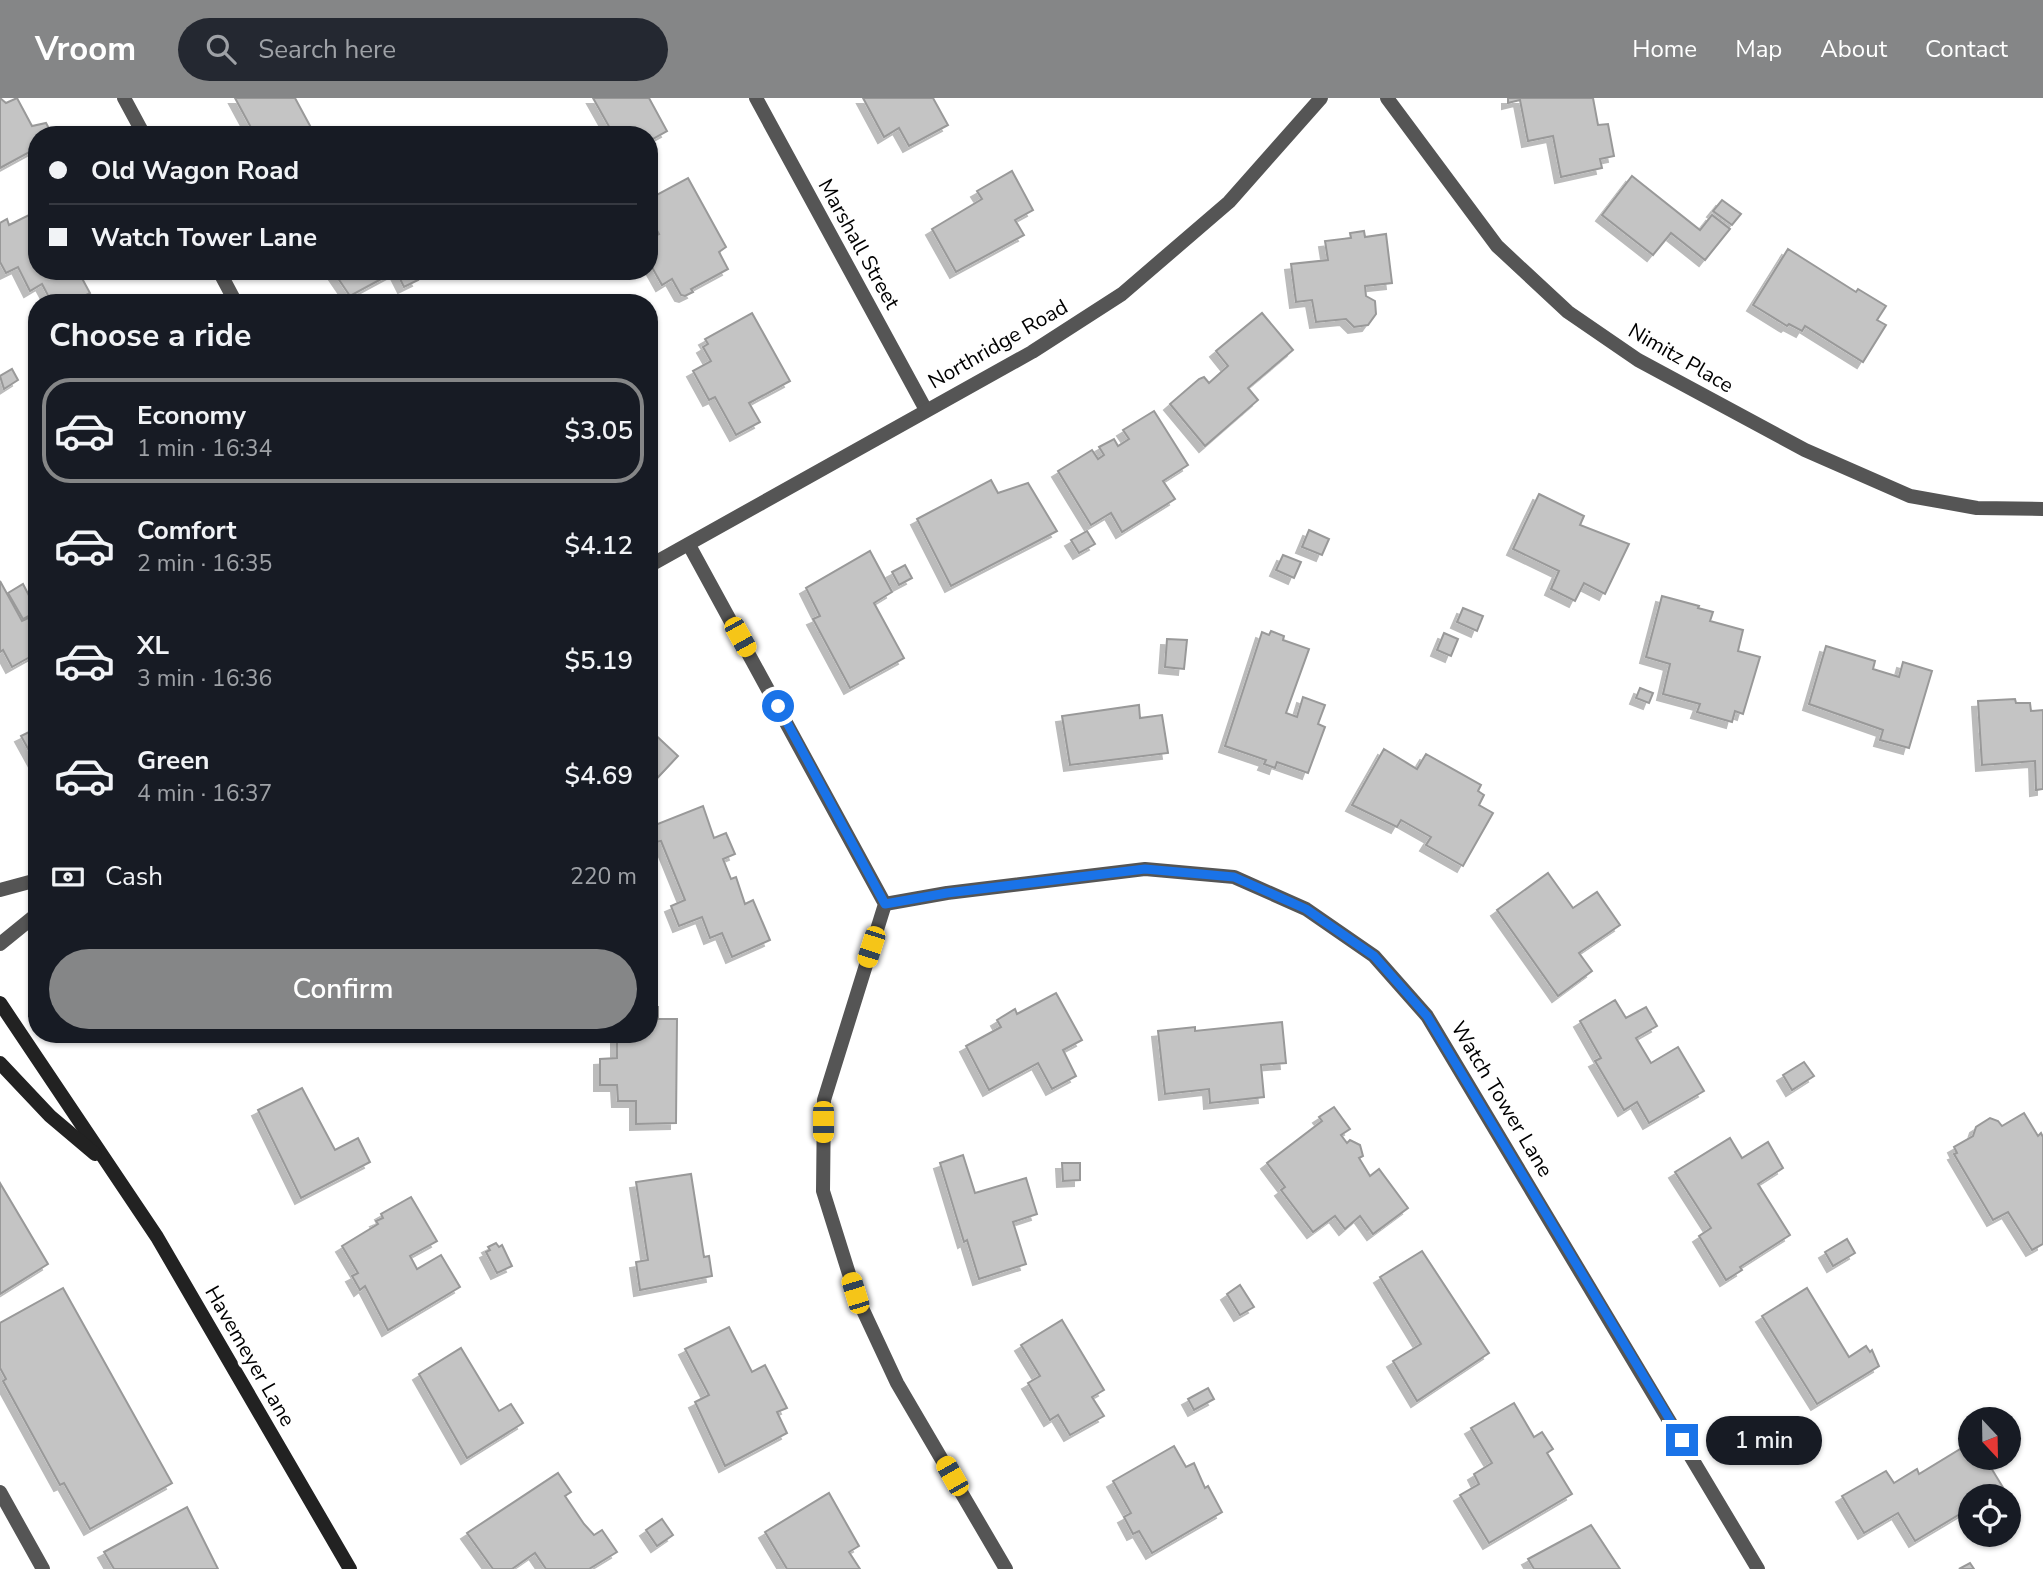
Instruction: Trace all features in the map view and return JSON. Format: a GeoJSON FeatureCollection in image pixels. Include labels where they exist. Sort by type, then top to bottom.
{"type":"FeatureCollection","features":[{"type":"Feature","properties":{"kind":"street"},"geometry":{"type":"LineString","coordinates":[[124,98],[139,126]]}},
{"type":"Feature","properties":{"kind":"street","name":"Marshall Street"},"geometry":{"type":"LineString","coordinates":[[756,98],[926,410]]}},
{"type":"Feature","properties":{"kind":"street","name":"Northridge Road"},"geometry":{"type":"LineString","coordinates":[[658,561],[1032,352],[1122,294],[1229,202],[1321,98]]}},
{"type":"Feature","properties":{"kind":"street","name":"Nimitz Place"},"geometry":{"type":"LineString","coordinates":[[1387,98],[1497,246],[1567,312],[1638,360],[1805,450],[1910,496],[1977,508],[2043,509]]}},
{"type":"Feature","properties":{"kind":"street"},"geometry":{"type":"LineString","coordinates":[[689,545],[885,904],[824,1100],[823,1191],[855,1293],[897,1383],[1006,1569]]}},
{"type":"Feature","properties":{"kind":"street","name":"Watch Tower Lane"},"geometry":{"type":"LineString","coordinates":[[885,904],[947,893],[1145,869],[1234,877],[1306,909],[1374,956],[1427,1016],[1758,1569]]}},
{"type":"Feature","properties":{"kind":"street"},"geometry":{"type":"LineString","coordinates":[[0,890],[28,882]]}},
{"type":"Feature","properties":{"kind":"street"},"geometry":{"type":"LineString","coordinates":[[0,944],[28,921]]}},
{"type":"Feature","properties":{"kind":"street","name":"Havemeyer Lane"},"geometry":{"type":"LineString","coordinates":[[0,1003],[157,1237],[350,1569]]}},
{"type":"Feature","properties":{"kind":"street","name":"Havemeyer Lane"},"geometry":{"type":"LineString","coordinates":[[0,1063],[50,1116],[109,1166]]}},
{"type":"Feature","properties":{"kind":"street"},"geometry":{"type":"LineString","coordinates":[[0,1492],[43,1569]]}},
{"type":"Feature","properties":{"kind":"building"},"geometry":{"type":"Polygon","coordinates":[[[0,98],[6,103],[17,98],[32,126],[28,126],[28,153],[0,168],[0,98]]]}},
{"type":"Feature","properties":{"kind":"building"},"geometry":{"type":"Polygon","coordinates":[[[235,98],[295,98],[310,126],[250,126],[235,98]]]}},
{"type":"Feature","properties":{"kind":"building"},"geometry":{"type":"Polygon","coordinates":[[[593,98],[649,98],[667,131],[658,136],[658,126],[609,126],[593,98]]]}},
{"type":"Feature","properties":{"kind":"building"},"geometry":{"type":"Polygon","coordinates":[[[863,98],[933,98],[948,125],[909,146],[899,128],[884,137],[863,98]]]}},
{"type":"Feature","properties":{"kind":"building"},"geometry":{"type":"Polygon","coordinates":[[[1508,98],[1593,98],[1598,125],[1608,124],[1614,156],[1600,159],[1602,168],[1561,177],[1553,136],[1528,141],[1520,100],[1508,103],[1508,98]]]}},
{"type":"Feature","properties":{"kind":"building"},"geometry":{"type":"Polygon","coordinates":[[[1012,171],[1033,210],[1015,220],[1024,235],[956,272],[932,229],[982,199],[977,191],[1012,171]]]}},
{"type":"Feature","properties":{"kind":"building"},"geometry":{"type":"Polygon","coordinates":[[[1632,176],[1700,230],[1712,215],[1730,229],[1705,260],[1671,233],[1653,255],[1602,215],[1632,176]]]}},
{"type":"Feature","properties":{"kind":"building"},"geometry":{"type":"Polygon","coordinates":[[[688,178],[726,247],[719,252],[728,269],[691,289],[693,292],[685,296],[681,295],[672,279],[662,285],[658,278],[658,194],[688,178]]]}},
{"type":"Feature","properties":{"kind":"building"},"geometry":{"type":"Polygon","coordinates":[[[1722,200],[1741,214],[1732,225],[1713,211],[1722,200]]]}},
{"type":"Feature","properties":{"kind":"building"},"geometry":{"type":"Polygon","coordinates":[[[28,216],[28,280],[83,280],[90,293],[47,294],[42,284],[30,291],[18,267],[6,273],[0,262],[0,223],[7,219],[9,225],[28,216]]]}},
{"type":"Feature","properties":{"kind":"building"},"geometry":{"type":"Polygon","coordinates":[[[1364,231],[1365,237],[1386,234],[1392,283],[1365,286],[1366,296],[1375,301],[1376,314],[1368,325],[1354,327],[1346,319],[1316,322],[1312,300],[1296,302],[1291,264],[1328,260],[1325,241],[1351,238],[1350,233],[1364,231]]]}},
{"type":"Feature","properties":{"kind":"building"},"geometry":{"type":"Polygon","coordinates":[[[1788,249],[1856,292],[1858,289],[1886,306],[1877,320],[1886,325],[1863,362],[1805,326],[1802,331],[1789,324],[1787,326],[1753,305],[1788,249]]]}},
{"type":"Feature","properties":{"kind":"building"},"geometry":{"type":"Polygon","coordinates":[[[339,280],[379,280],[354,294],[349,294],[339,280]]]}},
{"type":"Feature","properties":{"kind":"building"},"geometry":{"type":"Polygon","coordinates":[[[400,280],[418,280],[404,287],[400,280]]]}},
{"type":"Feature","properties":{"kind":"building"},"geometry":{"type":"Polygon","coordinates":[[[752,313],[790,381],[749,403],[760,422],[736,435],[715,397],[709,400],[693,371],[711,361],[703,347],[708,344],[705,339],[752,313]]]}},
{"type":"Feature","properties":{"kind":"building"},"geometry":{"type":"Polygon","coordinates":[[[1262,313],[1293,350],[1248,388],[1258,400],[1205,446],[1170,404],[1199,379],[1204,377],[1209,383],[1228,366],[1216,351],[1262,313]]]}},
{"type":"Feature","properties":{"kind":"building"},"geometry":{"type":"Polygon","coordinates":[[[12,369],[18,380],[4,389],[0,376],[12,369]]]}},
{"type":"Feature","properties":{"kind":"building"},"geometry":{"type":"Polygon","coordinates":[[[1154,411],[1188,465],[1163,481],[1175,499],[1122,532],[1111,513],[1091,525],[1058,471],[1092,450],[1098,459],[1104,455],[1099,447],[1114,439],[1118,446],[1129,439],[1123,430],[1154,411]]]}},
{"type":"Feature","properties":{"kind":"building"},"geometry":{"type":"Polygon","coordinates":[[[991,480],[998,493],[1028,483],[1057,531],[951,586],[917,519],[991,480]]]}},
{"type":"Feature","properties":{"kind":"building"},"geometry":{"type":"Polygon","coordinates":[[[1539,494],[1584,516],[1580,525],[1629,544],[1605,594],[1584,583],[1575,601],[1551,589],[1559,571],[1513,549],[1539,494]]]}},
{"type":"Feature","properties":{"kind":"building"},"geometry":{"type":"Polygon","coordinates":[[[1309,530],[1329,539],[1322,555],[1302,547],[1309,530]]]}},
{"type":"Feature","properties":{"kind":"building"},"geometry":{"type":"Polygon","coordinates":[[[1087,531],[1095,544],[1079,553],[1071,540],[1087,531]]]}},
{"type":"Feature","properties":{"kind":"building"},"geometry":{"type":"Polygon","coordinates":[[[870,551],[892,592],[874,603],[904,658],[850,688],[813,619],[820,616],[806,588],[870,551]]]}},
{"type":"Feature","properties":{"kind":"building"},"geometry":{"type":"Polygon","coordinates":[[[1283,555],[1301,562],[1294,578],[1276,570],[1283,555]]]}},
{"type":"Feature","properties":{"kind":"building"},"geometry":{"type":"Polygon","coordinates":[[[905,565],[912,578],[899,585],[892,572],[905,565]]]}},
{"type":"Feature","properties":{"kind":"building"},"geometry":{"type":"Polygon","coordinates":[[[0,581],[22,621],[28,618],[28,658],[12,667],[3,650],[0,652],[0,581]]]}},
{"type":"Feature","properties":{"kind":"building"},"geometry":{"type":"Polygon","coordinates":[[[23,584],[28,594],[28,616],[23,619],[8,593],[23,584]]]}},
{"type":"Feature","properties":{"kind":"building"},"geometry":{"type":"Polygon","coordinates":[[[1662,596],[1699,606],[1698,608],[1713,612],[1710,621],[1743,630],[1738,651],[1760,657],[1743,714],[1735,711],[1732,722],[1697,712],[1700,704],[1663,694],[1670,664],[1646,657],[1662,596]]]}},
{"type":"Feature","properties":{"kind":"building"},"geometry":{"type":"Polygon","coordinates":[[[1463,608],[1483,616],[1477,631],[1457,622],[1463,608]]]}},
{"type":"Feature","properties":{"kind":"building"},"geometry":{"type":"Polygon","coordinates":[[[1271,631],[1284,636],[1283,640],[1309,649],[1286,713],[1297,717],[1303,697],[1325,705],[1318,724],[1325,727],[1308,773],[1277,762],[1275,768],[1264,764],[1266,760],[1225,746],[1262,632],[1269,635],[1271,631]]]}},
{"type":"Feature","properties":{"kind":"building"},"geometry":{"type":"Polygon","coordinates":[[[1444,633],[1458,639],[1451,656],[1437,650],[1444,633]]]}},
{"type":"Feature","properties":{"kind":"building"},"geometry":{"type":"Polygon","coordinates":[[[1167,639],[1187,640],[1184,669],[1165,667],[1167,639]]]}},
{"type":"Feature","properties":{"kind":"building"},"geometry":{"type":"Polygon","coordinates":[[[1826,646],[1875,661],[1873,669],[1899,677],[1903,662],[1932,671],[1909,748],[1880,740],[1883,730],[1809,704],[1826,646]]]}},
{"type":"Feature","properties":{"kind":"building"},"geometry":{"type":"Polygon","coordinates":[[[1640,688],[1653,693],[1649,703],[1636,698],[1640,688]]]}},
{"type":"Feature","properties":{"kind":"building"},"geometry":{"type":"Polygon","coordinates":[[[2015,699],[2016,703],[2030,703],[2031,711],[2043,710],[2043,789],[2036,790],[2035,761],[1982,765],[1978,701],[2015,699]]]}},
{"type":"Feature","properties":{"kind":"building"},"geometry":{"type":"Polygon","coordinates":[[[1139,705],[1140,718],[1162,715],[1168,753],[1070,765],[1062,716],[1139,705]]]}},
{"type":"Feature","properties":{"kind":"building"},"geometry":{"type":"Polygon","coordinates":[[[28,732],[28,749],[21,736],[28,732]]]}},
{"type":"Feature","properties":{"kind":"building"},"geometry":{"type":"Polygon","coordinates":[[[658,737],[678,756],[658,777],[658,737]]]}},
{"type":"Feature","properties":{"kind":"building"},"geometry":{"type":"Polygon","coordinates":[[[1384,749],[1417,769],[1426,754],[1481,785],[1478,791],[1484,795],[1479,805],[1493,813],[1463,866],[1426,845],[1431,837],[1401,820],[1397,827],[1352,805],[1384,749]]]}},
{"type":"Feature","properties":{"kind":"building"},"geometry":{"type":"Polygon","coordinates":[[[703,806],[714,838],[726,833],[735,854],[723,859],[731,879],[736,877],[745,904],[753,900],[770,940],[732,957],[722,933],[710,938],[702,917],[679,926],[671,906],[685,900],[661,841],[658,842],[658,824],[703,806]]]}},
{"type":"Feature","properties":{"kind":"building"},"geometry":{"type":"Polygon","coordinates":[[[1548,873],[1573,908],[1597,892],[1620,925],[1579,953],[1592,971],[1558,996],[1497,910],[1548,873]]]}},
{"type":"Feature","properties":{"kind":"building"},"geometry":{"type":"Polygon","coordinates":[[[1056,993],[1082,1040],[1063,1050],[1076,1076],[1052,1089],[1038,1063],[989,1090],[966,1046],[1001,1027],[997,1020],[1015,1009],[1017,1014],[1056,993]]]}},
{"type":"Feature","properties":{"kind":"building"},"geometry":{"type":"Polygon","coordinates":[[[1615,1000],[1626,1018],[1646,1007],[1657,1026],[1636,1038],[1651,1063],[1678,1047],[1704,1091],[1649,1123],[1637,1102],[1624,1110],[1595,1061],[1601,1058],[1580,1021],[1615,1000]]]}},
{"type":"Feature","properties":{"kind":"building"},"geometry":{"type":"Polygon","coordinates":[[[658,1019],[677,1019],[676,1123],[636,1124],[636,1101],[618,1101],[617,1085],[600,1085],[600,1059],[617,1058],[617,1043],[658,1043],[658,1019]]]}},
{"type":"Feature","properties":{"kind":"building"},"geometry":{"type":"Polygon","coordinates":[[[1282,1022],[1286,1063],[1261,1065],[1264,1097],[1210,1103],[1209,1089],[1165,1094],[1158,1031],[1195,1027],[1195,1031],[1282,1022]]]}},
{"type":"Feature","properties":{"kind":"building"},"geometry":{"type":"Polygon","coordinates":[[[1804,1062],[1814,1076],[1792,1090],[1783,1075],[1804,1062]]]}},
{"type":"Feature","properties":{"kind":"building"},"geometry":{"type":"Polygon","coordinates":[[[302,1088],[335,1150],[358,1138],[370,1162],[301,1198],[258,1110],[302,1088]]]}},
{"type":"Feature","properties":{"kind":"building"},"geometry":{"type":"Polygon","coordinates":[[[1334,1107],[1350,1129],[1341,1135],[1347,1143],[1350,1140],[1360,1145],[1363,1156],[1359,1158],[1370,1176],[1379,1169],[1408,1208],[1373,1234],[1360,1216],[1345,1229],[1335,1216],[1313,1232],[1281,1190],[1285,1187],[1267,1163],[1322,1121],[1319,1117],[1334,1107]]]}},
{"type":"Feature","properties":{"kind":"building"},"geometry":{"type":"Polygon","coordinates":[[[2024,1113],[2038,1136],[2041,1133],[2043,1137],[2043,1244],[2032,1250],[2008,1212],[1993,1220],[1954,1154],[1957,1153],[1954,1147],[1973,1136],[1976,1127],[1990,1118],[2002,1126],[2024,1113]]]}},
{"type":"Feature","properties":{"kind":"building"},"geometry":{"type":"Polygon","coordinates":[[[1730,1138],[1742,1158],[1768,1142],[1783,1168],[1758,1184],[1790,1235],[1740,1267],[1742,1270],[1726,1280],[1699,1236],[1711,1228],[1675,1172],[1730,1138]]]}},
{"type":"Feature","properties":{"kind":"building"},"geometry":{"type":"Polygon","coordinates":[[[963,1155],[975,1193],[1026,1178],[1037,1214],[1013,1222],[1026,1264],[979,1279],[967,1240],[964,1242],[940,1163],[963,1155]]]}},
{"type":"Feature","properties":{"kind":"building"},"geometry":{"type":"Polygon","coordinates":[[[1062,1163],[1080,1163],[1080,1180],[1063,1181],[1062,1163]]]}},
{"type":"Feature","properties":{"kind":"building"},"geometry":{"type":"Polygon","coordinates":[[[691,1174],[704,1257],[709,1256],[712,1276],[640,1290],[636,1262],[648,1260],[636,1182],[691,1174]]]}},
{"type":"Feature","properties":{"kind":"building"},"geometry":{"type":"Polygon","coordinates":[[[0,1183],[48,1264],[0,1294],[0,1183]]]}},
{"type":"Feature","properties":{"kind":"building"},"geometry":{"type":"Polygon","coordinates":[[[411,1197],[437,1241],[410,1256],[417,1269],[441,1255],[460,1287],[388,1330],[365,1286],[360,1290],[352,1276],[358,1273],[342,1246],[378,1224],[376,1221],[383,1218],[381,1214],[411,1197]]]}},
{"type":"Feature","properties":{"kind":"building"},"geometry":{"type":"Polygon","coordinates":[[[1847,1239],[1855,1253],[1833,1266],[1825,1252],[1847,1239]]]}},
{"type":"Feature","properties":{"kind":"building"},"geometry":{"type":"Polygon","coordinates":[[[496,1243],[499,1247],[502,1245],[512,1266],[497,1273],[486,1252],[490,1250],[488,1247],[496,1243]]]}},
{"type":"Feature","properties":{"kind":"building"},"geometry":{"type":"Polygon","coordinates":[[[1422,1251],[1489,1353],[1417,1401],[1393,1361],[1421,1344],[1380,1277],[1422,1251]]]}},
{"type":"Feature","properties":{"kind":"building"},"geometry":{"type":"Polygon","coordinates":[[[1240,1285],[1254,1307],[1240,1315],[1227,1294],[1240,1285]]]}},
{"type":"Feature","properties":{"kind":"building"},"geometry":{"type":"Polygon","coordinates":[[[63,1288],[172,1483],[90,1529],[64,1483],[60,1485],[3,1381],[6,1379],[0,1368],[0,1323],[63,1288]]]}},
{"type":"Feature","properties":{"kind":"building"},"geometry":{"type":"Polygon","coordinates":[[[1807,1288],[1849,1357],[1866,1346],[1870,1352],[1872,1350],[1879,1366],[1817,1404],[1762,1316],[1807,1288]]]}},
{"type":"Feature","properties":{"kind":"building"},"geometry":{"type":"Polygon","coordinates":[[[1062,1320],[1104,1390],[1092,1397],[1104,1416],[1070,1435],[1058,1415],[1050,1420],[1028,1383],[1040,1376],[1021,1345],[1062,1320]]]}},
{"type":"Feature","properties":{"kind":"building"},"geometry":{"type":"Polygon","coordinates":[[[729,1327],[752,1372],[765,1365],[787,1408],[777,1412],[787,1433],[725,1466],[695,1402],[709,1395],[685,1349],[729,1327]]]}},
{"type":"Feature","properties":{"kind":"building"},"geometry":{"type":"Polygon","coordinates":[[[461,1348],[499,1411],[511,1404],[523,1423],[467,1458],[419,1374],[461,1348]]]}},
{"type":"Feature","properties":{"kind":"building"},"geometry":{"type":"Polygon","coordinates":[[[1208,1388],[1214,1399],[1194,1410],[1188,1399],[1208,1388]]]}},
{"type":"Feature","properties":{"kind":"building"},"geometry":{"type":"Polygon","coordinates":[[[1514,1403],[1534,1437],[1542,1432],[1553,1449],[1547,1453],[1572,1494],[1489,1543],[1460,1495],[1479,1484],[1474,1474],[1492,1463],[1471,1428],[1514,1403]]]}},
{"type":"Feature","properties":{"kind":"building"},"geometry":{"type":"Polygon","coordinates":[[[1174,1446],[1186,1467],[1194,1463],[1205,1488],[1208,1486],[1222,1512],[1152,1553],[1139,1531],[1133,1534],[1124,1517],[1131,1513],[1113,1481],[1174,1446]]]}},
{"type":"Feature","properties":{"kind":"building"},"geometry":{"type":"Polygon","coordinates":[[[1958,1450],[1958,1470],[1992,1470],[2001,1484],[1958,1484],[1958,1515],[1915,1541],[1898,1513],[1864,1533],[1842,1496],[1886,1471],[1894,1483],[1917,1469],[1919,1474],[1958,1450]]]}},
{"type":"Feature","properties":{"kind":"building"},"geometry":{"type":"Polygon","coordinates":[[[558,1473],[571,1492],[565,1496],[584,1524],[594,1535],[602,1530],[617,1552],[589,1569],[546,1569],[535,1553],[512,1569],[493,1569],[467,1533],[558,1473]]]}},
{"type":"Feature","properties":{"kind":"building"},"geometry":{"type":"Polygon","coordinates":[[[829,1493],[859,1546],[849,1552],[860,1569],[787,1569],[765,1532],[829,1493]]]}},
{"type":"Feature","properties":{"kind":"building"},"geometry":{"type":"Polygon","coordinates":[[[187,1507],[218,1569],[114,1569],[104,1552],[187,1507]]]}},
{"type":"Feature","properties":{"kind":"building"},"geometry":{"type":"Polygon","coordinates":[[[662,1519],[673,1535],[657,1546],[646,1530],[662,1519]]]}},
{"type":"Feature","properties":{"kind":"building"},"geometry":{"type":"Polygon","coordinates":[[[1591,1525],[1620,1569],[1534,1569],[1528,1559],[1591,1525]]]}},
{"type":"Feature","properties":{"kind":"building"},"geometry":{"type":"Polygon","coordinates":[[[1970,1563],[1974,1569],[1959,1569],[1970,1563]]]}},
{"type":"Feature","properties":{"kind":"route"},"geometry":{"type":"LineString","coordinates":[[778,706],[855,844],[885,904],[947,893],[1145,869],[1234,877],[1306,909],[1374,956],[1427,1016],[1682,1440]]}}]}
